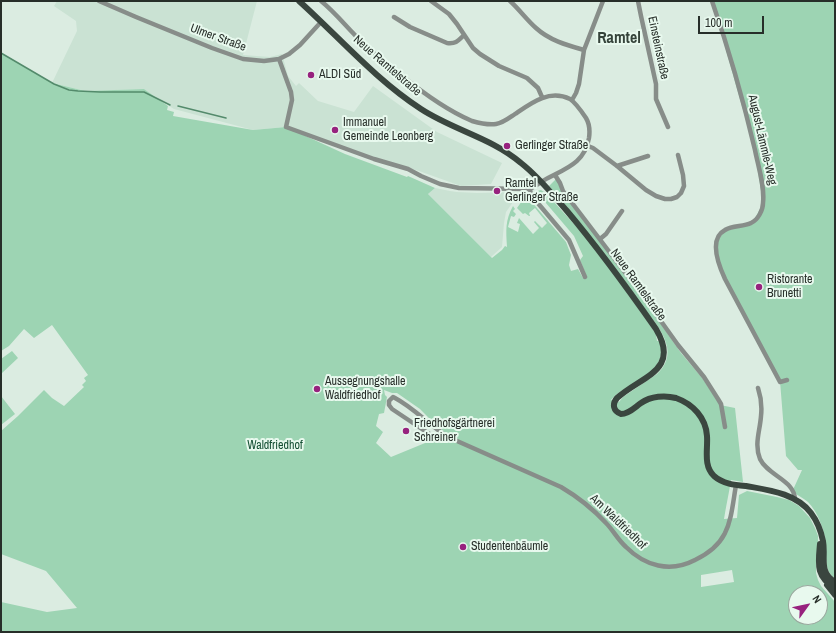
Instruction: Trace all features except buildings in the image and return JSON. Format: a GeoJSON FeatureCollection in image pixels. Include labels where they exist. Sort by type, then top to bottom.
{"type":"FeatureCollection","features":[{"type":"Feature","properties":{"kind":"main road","name":"Neue Ramtelstraße"},"geometry":{"type":"LineString","coordinates":[[299,1],[402,96],[442,122],[480,138],[503,150],[521,163],[541,182],[609,262],[656,329],[665,350],[660,366],[650,375],[617,398],[614,405],[616,410],[621,414],[628,413],[643,402],[662,396],[676,398],[688,404],[698,413],[705,424],[707,437],[707,461],[710,470],[719,480],[781,494],[801,503],[811,513],[821,534],[824,546],[823,561],[826,573],[829,578],[835,582]]}},
{"type":"Feature","properties":{"kind":"main road","name":"Neue Ramtelstraße"},"geometry":{"type":"LineString","coordinates":[[821,534],[819,562],[821,575],[828,588],[835,595]]}},
{"type":"Feature","properties":{"kind":"main road"},"geometry":{"type":"LineString","coordinates":[[825,580],[835,588]]}},
{"type":"Feature","properties":{"kind":"street","name":"Ulmer Straße"},"geometry":{"type":"LineString","coordinates":[[100,1],[212,48],[243,59],[264,61],[279,59],[289,54],[300,45],[321,22]]}},
{"type":"Feature","properties":{"kind":"street"},"geometry":{"type":"LineString","coordinates":[[279,59],[291,92],[292,100],[286,126],[408,169],[420,176],[440,184],[459,188],[530,189],[555,174],[567,169],[578,161],[588,146],[588,121],[583,112],[572,100],[568,98],[558,96],[542,97],[507,120],[497,124],[473,121],[446,108],[424,94],[374,54],[321,1]]}},
{"type":"Feature","properties":{"kind":"street"},"geometry":{"type":"LineString","coordinates":[[431,1],[449,14],[473,48],[499,66],[527,78],[538,88],[542,97]]}},
{"type":"Feature","properties":{"kind":"street"},"geometry":{"type":"LineString","coordinates":[[510,1],[536,28],[554,40],[584,50]]}},
{"type":"Feature","properties":{"kind":"street"},"geometry":{"type":"LineString","coordinates":[[572,100],[579,84],[584,50],[603,1]]}},
{"type":"Feature","properties":{"kind":"street","name":"Einsteinstraße"},"geometry":{"type":"LineString","coordinates":[[638,1],[640,16],[656,84],[656,99],[668,127]]}},
{"type":"Feature","properties":{"kind":"street","name":"August-Lämmle-Weg"},"geometry":{"type":"LineString","coordinates":[[712,1],[741,91],[764,196],[762,211],[756,220],[752,223],[725,230],[718,236],[716,243],[717,257],[725,279],[780,382],[787,380]]}},
{"type":"Feature","properties":{"kind":"street"},"geometry":{"type":"LineString","coordinates":[[394,16],[410,27],[447,44],[457,42],[464,35]]}},
{"type":"Feature","properties":{"kind":"street"},"geometry":{"type":"LineString","coordinates":[[588,146],[593,148],[646,190],[665,199],[672,199],[677,196],[681,193],[684,186],[678,154]]}},
{"type":"Feature","properties":{"kind":"street"},"geometry":{"type":"LineString","coordinates":[[616,166],[648,156]]}},
{"type":"Feature","properties":{"kind":"street"},"geometry":{"type":"LineString","coordinates":[[555,174],[562,191],[600,239],[715,393],[721,404],[725,427]]}},
{"type":"Feature","properties":{"kind":"street"},"geometry":{"type":"LineString","coordinates":[[530,189],[531,195],[569,240],[585,277]]}},
{"type":"Feature","properties":{"kind":"street"},"geometry":{"type":"LineString","coordinates":[[600,239],[606,234],[622,211]]}},
{"type":"Feature","properties":{"kind":"street"},"geometry":{"type":"LineString","coordinates":[[758,388],[760,394],[761,416],[757,436],[758,451],[763,464],[768,470],[792,488],[795,500]]}},
{"type":"Feature","properties":{"kind":"street","name":"Am Waldfriedhof"},"geometry":{"type":"LineString","coordinates":[[448,437],[441,437],[428,433],[392,409],[389,401],[393,397],[399,400],[448,437],[561,487],[573,494],[589,506],[607,523],[626,547],[641,559],[660,566],[674,567],[692,562],[703,557],[714,548],[723,538],[729,524],[736,485]]}},
{"type":"Feature","properties":{"kind":"shaded area"},"geometry":{"type":"Polygon","coordinates":[[[57,1],[257,1],[243,55],[270,57],[282,54],[288,76],[296,86],[299,83],[318,101],[354,112],[373,86],[437,132],[502,163],[491,184],[461,186],[286,127],[253,130],[174,109],[144,89],[85,91],[52,83],[77,31],[76,21],[54,6],[57,1]]]}},
{"type":"Feature","properties":{"kind":"shaded area"},"geometry":{"type":"Polygon","coordinates":[[[435,188],[457,192],[477,193],[520,192],[506,212],[502,247],[491,257],[428,194],[435,188]]]}},
{"type":"Feature","properties":{"kind":"green space"},"geometry":{"type":"Polygon","coordinates":[[[712,1],[835,1],[835,578],[828,570],[826,560],[826,543],[817,514],[808,502],[792,492],[802,470],[798,470],[786,456],[780,381],[719,266],[716,243],[725,230],[752,223],[763,204],[755,152],[712,1]]]}},
{"type":"Feature","properties":{"kind":"green space","name":"Waldfriedhof"},"geometry":{"type":"Polygon","coordinates":[[[1,53],[52,83],[85,91],[144,89],[168,106],[167,110],[174,112],[173,116],[253,130],[286,127],[345,154],[407,177],[408,176],[435,188],[428,194],[492,258],[505,246],[507,247],[507,226],[513,206],[515,209],[513,211],[516,214],[514,217],[511,216],[508,227],[518,232],[520,224],[517,223],[519,218],[533,234],[539,228],[534,222],[535,221],[542,228],[547,223],[535,208],[529,213],[529,216],[525,213],[523,214],[517,208],[524,198],[522,196],[525,194],[566,242],[571,255],[569,265],[571,271],[578,269],[583,278],[587,277],[580,260],[583,256],[574,236],[540,196],[536,198],[534,194],[534,192],[541,190],[545,192],[582,233],[612,271],[656,334],[657,341],[660,341],[661,352],[659,362],[640,380],[611,400],[619,402],[623,397],[660,371],[665,364],[668,352],[666,343],[656,324],[621,276],[586,230],[549,186],[556,179],[681,353],[703,379],[720,405],[735,408],[743,482],[731,480],[724,519],[737,518],[739,495],[747,491],[789,500],[799,506],[810,518],[818,536],[816,573],[820,585],[788,585],[788,625],[828,625],[828,594],[835,602],[835,632],[1,632],[1,602],[47,612],[77,608],[46,571],[1,554],[1,431],[44,390],[52,398],[64,406],[84,387],[82,385],[86,381],[84,378],[88,375],[52,325],[34,338],[24,329],[9,346],[1,351],[1,53]],[[384,390],[387,397],[384,413],[379,414],[376,426],[383,432],[376,443],[391,457],[447,434],[420,409],[397,393],[384,390]],[[732,570],[701,575],[701,587],[734,582],[732,570]]]}},
{"type":"Feature","properties":{"kind":"green space"},"geometry":{"type":"Polygon","coordinates":[[[12,351],[18,358],[1,374],[1,359],[12,351]]]}},
{"type":"Feature","properties":{"kind":"green space"},"geometry":{"type":"Polygon","coordinates":[[[1,396],[15,414],[1,425],[1,396]]]}},
{"type":"Feature","properties":{"kind":"waterway"},"geometry":{"type":"LineString","coordinates":[[1,53],[54,84],[69,90],[144,92],[170,105]]}},
{"type":"Feature","properties":{"kind":"waterway"},"geometry":{"type":"LineString","coordinates":[[178,106],[226,118]]}},
{"type":"Feature","properties":{"kind":"place","name":"ALDI Süd"},"geometry":{"type":"Point","coordinates":[311,75]}},
{"type":"Feature","properties":{"kind":"place","name":"Immanuel Gemeinde Leonberg"},"geometry":{"type":"Point","coordinates":[335,130]}},
{"type":"Feature","properties":{"kind":"place","name":"Gerlinger Straße"},"geometry":{"type":"Point","coordinates":[507,146]}},
{"type":"Feature","properties":{"kind":"place","name":"Ramtel Gerlinger Straße"},"geometry":{"type":"Point","coordinates":[497,191]}},
{"type":"Feature","properties":{"kind":"place","name":"Ristorante Brunetti"},"geometry":{"type":"Point","coordinates":[759,287]}},
{"type":"Feature","properties":{"kind":"place","name":"Aussegnungshalle Waldfriedhof"},"geometry":{"type":"Point","coordinates":[317,389]}},
{"type":"Feature","properties":{"kind":"place","name":"Friedhofsgärtnerei Schreiner"},"geometry":{"type":"Point","coordinates":[406,431]}},
{"type":"Feature","properties":{"kind":"place","name":"Studentenbäumle"},"geometry":{"type":"Point","coordinates":[463,547]}},
{"type":"Feature","properties":{"kind":"district","name":"Ramtel"},"geometry":{"type":"Point","coordinates":[619,39]}}]}
